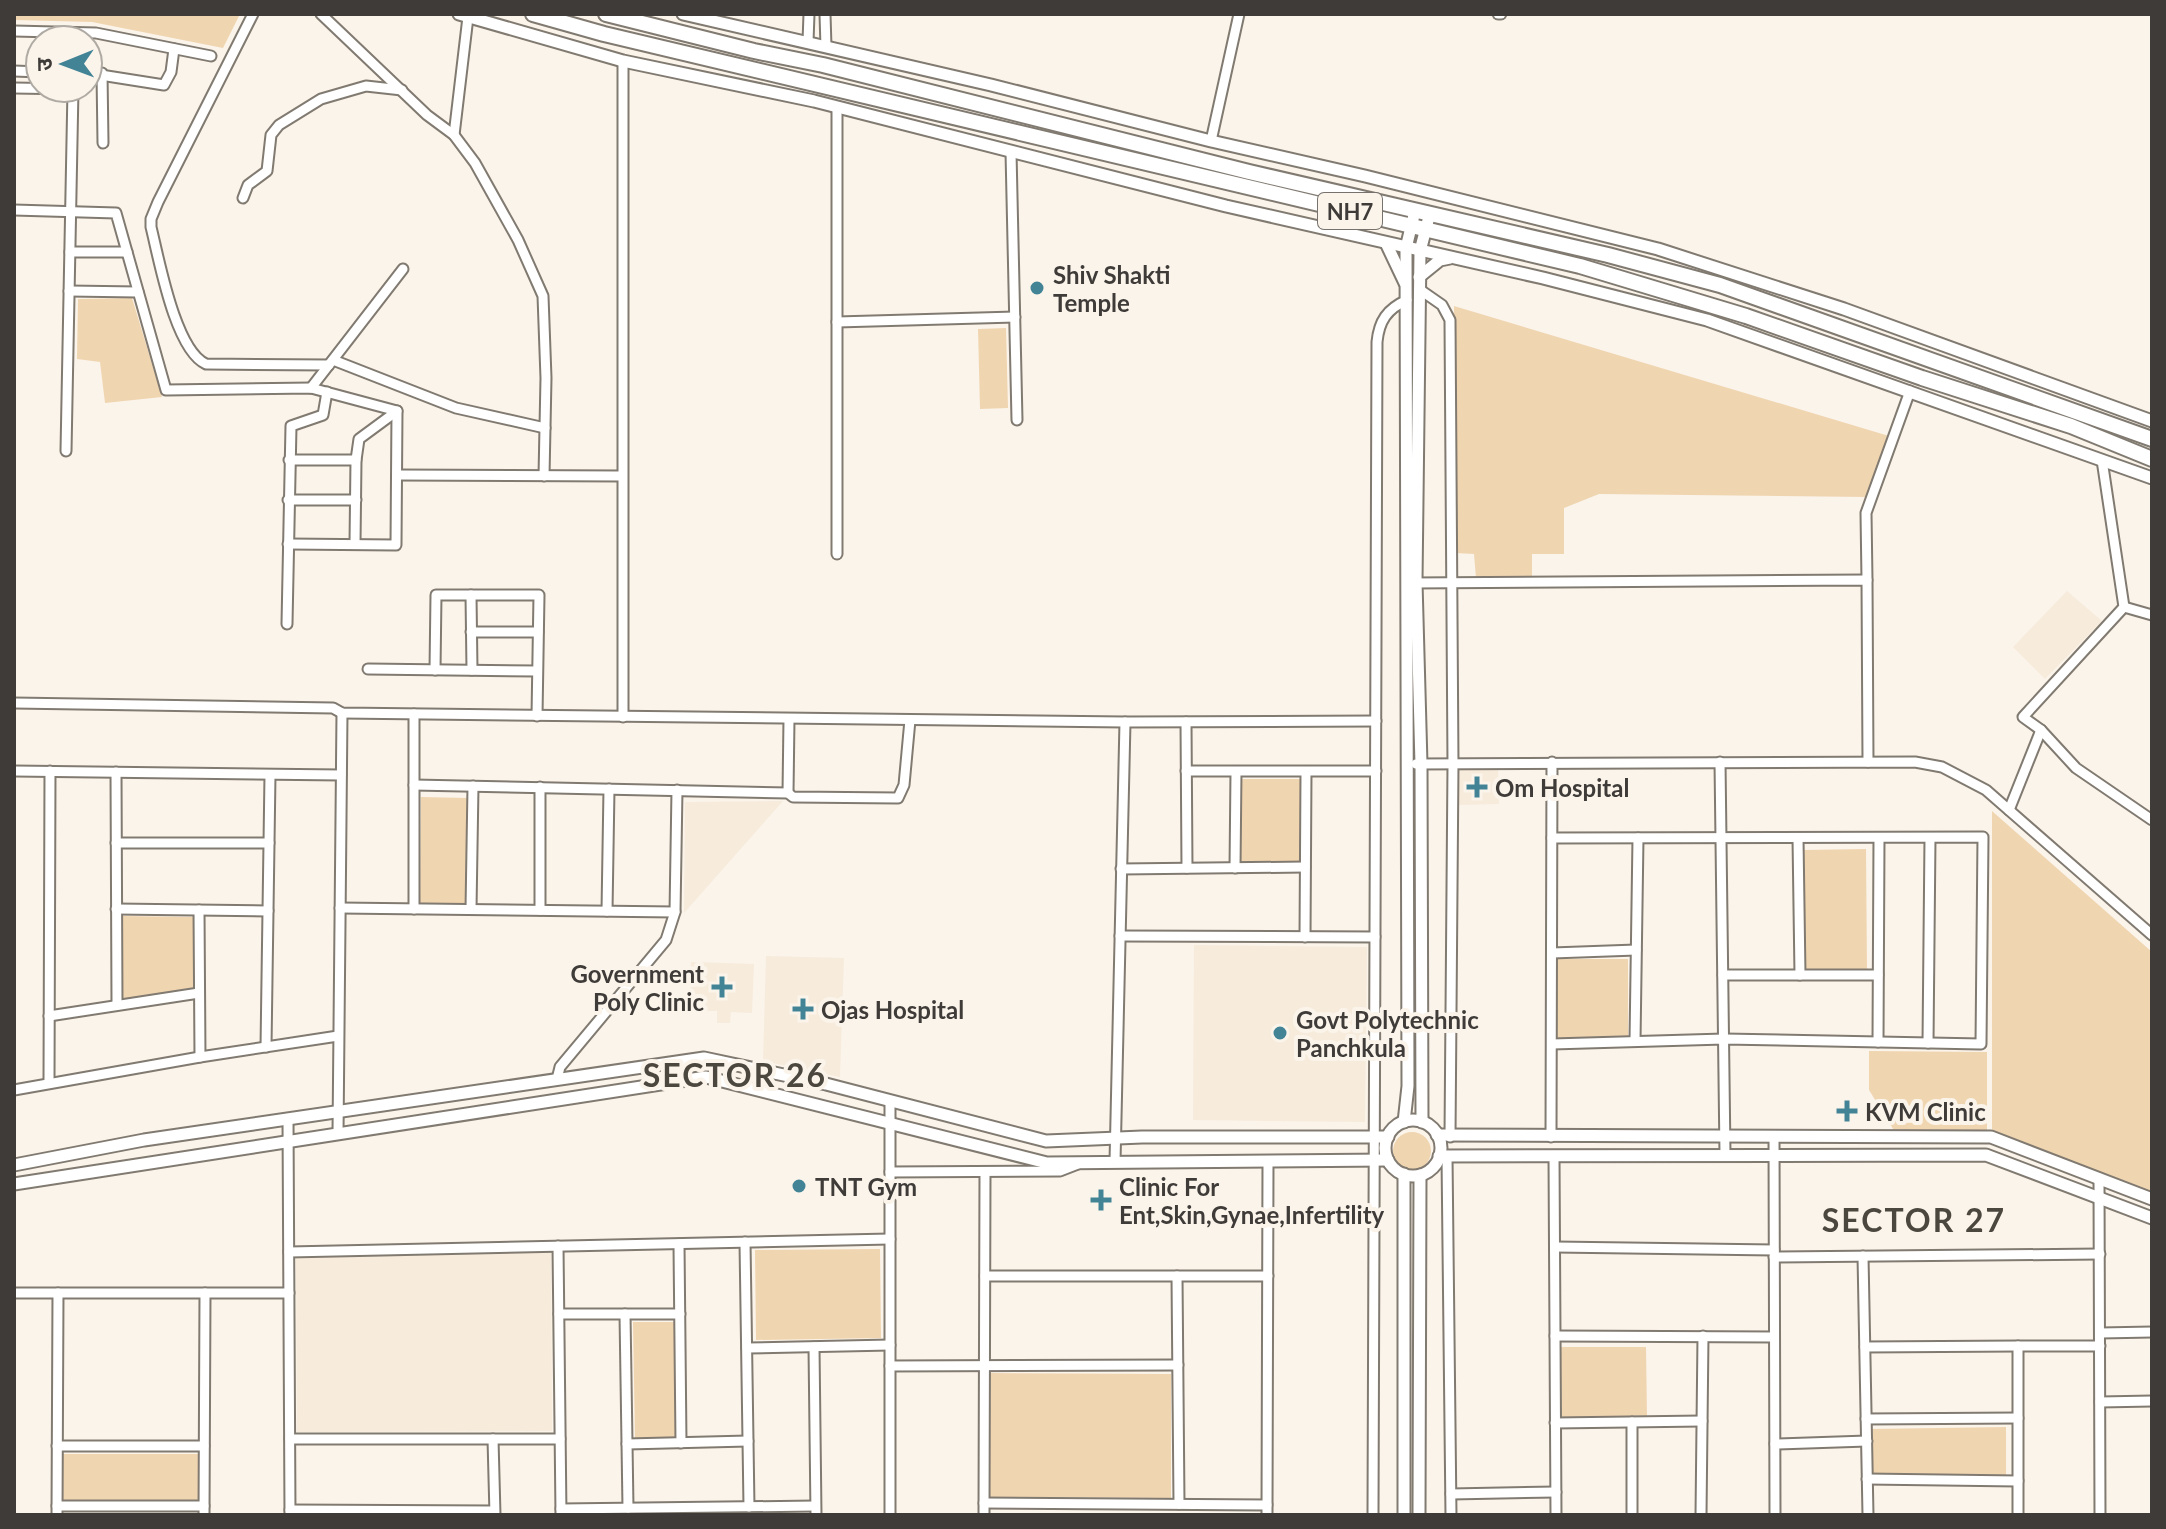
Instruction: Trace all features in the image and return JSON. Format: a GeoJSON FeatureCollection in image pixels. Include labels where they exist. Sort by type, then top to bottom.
{"type":"FeatureCollection","features":[{"type":"Feature","properties":{"kind":"highway","name":"NH7"},"geometry":{"type":"LineString","coordinates":[[533,14],[604,34],[1420,219],[1608,255],[1720,285],[2152,439]]}},
{"type":"Feature","properties":{"kind":"highway","name":"NH7"},"geometry":{"type":"LineString","coordinates":[[606,14],[1420,219],[1746,316],[2071,426],[2152,459]]}},
{"type":"Feature","properties":{"kind":"street"},"geometry":{"type":"LineString","coordinates":[[253,14],[151,219],[184,339],[197,359],[206,364],[331,363],[456,408],[545,428]]}},
{"type":"Feature","properties":{"kind":"street"},"geometry":{"type":"LineString","coordinates":[[321,14],[427,115],[454,135],[475,163],[518,240],[543,296],[544,476]]}},
{"type":"Feature","properties":{"kind":"street"},"geometry":{"type":"LineString","coordinates":[[683,14],[991,85],[1658,249],[1844,309],[2152,421]]}},
{"type":"Feature","properties":{"kind":"street"},"geometry":{"type":"LineString","coordinates":[[808,42],[809,14]]}},
{"type":"Feature","properties":{"kind":"street"},"geometry":{"type":"LineString","coordinates":[[825,14],[826,47]]}},
{"type":"Feature","properties":{"kind":"street"},"geometry":{"type":"LineString","coordinates":[[1211,141],[1239,14]]}},
{"type":"Feature","properties":{"kind":"street"},"geometry":{"type":"LineString","coordinates":[[454,135],[464,15],[623,61],[837,107],[1226,206],[1707,320],[2152,478]]}},
{"type":"Feature","properties":{"kind":"street"},"geometry":{"type":"LineString","coordinates":[[14,31],[96,33],[211,56]]}},
{"type":"Feature","properties":{"kind":"street"},"geometry":{"type":"LineString","coordinates":[[104,73],[164,85],[171,72],[174,49]]}},
{"type":"Feature","properties":{"kind":"street"},"geometry":{"type":"LineString","coordinates":[[623,61],[623,717]]}},
{"type":"Feature","properties":{"kind":"street"},"geometry":{"type":"LineString","coordinates":[[243,198],[248,185],[267,171],[271,135],[279,125],[321,99],[366,86],[402,90]]}},
{"type":"Feature","properties":{"kind":"street"},"geometry":{"type":"LineString","coordinates":[[14,88],[73,89],[66,451]]}},
{"type":"Feature","properties":{"kind":"street"},"geometry":{"type":"LineString","coordinates":[[102,104],[103,143]]}},
{"type":"Feature","properties":{"kind":"street"},"geometry":{"type":"LineString","coordinates":[[837,107],[837,554]]}},
{"type":"Feature","properties":{"kind":"street"},"geometry":{"type":"LineString","coordinates":[[1011,152],[1017,420]]}},
{"type":"Feature","properties":{"kind":"street"},"geometry":{"type":"LineString","coordinates":[[14,210],[116,213],[166,390],[311,388],[397,411]]}},
{"type":"Feature","properties":{"kind":"street"},"geometry":{"type":"LineString","coordinates":[[1415,284],[1406,248],[1420,219]]}},
{"type":"Feature","properties":{"kind":"street"},"geometry":{"type":"LineString","coordinates":[[1420,219],[1420,251],[1415,284],[1407,764],[1408,1086],[1404,1122],[1388,1137],[1388,1160],[1404,1174],[1420,1175],[1443,1156],[1986,1155],[2152,1218]]}},
{"type":"Feature","properties":{"kind":"street"},"geometry":{"type":"LineString","coordinates":[[1386,243],[1415,284],[1442,305],[1450,320],[1453,764],[1443,1156],[1451,1515]]}},
{"type":"Feature","properties":{"kind":"street"},"geometry":{"type":"LineString","coordinates":[[70,252],[127,252]]}},
{"type":"Feature","properties":{"kind":"street"},"geometry":{"type":"LineString","coordinates":[[1422,1122],[1421,764],[1412,583],[1407,300],[1415,284],[1440,260],[1455,258]]}},
{"type":"Feature","properties":{"kind":"street"},"geometry":{"type":"LineString","coordinates":[[311,388],[403,269]]}},
{"type":"Feature","properties":{"kind":"street"},"geometry":{"type":"LineString","coordinates":[[69,291],[138,292]]}},
{"type":"Feature","properties":{"kind":"street"},"geometry":{"type":"LineString","coordinates":[[1373,1515],[1377,342],[1379,327],[1387,313],[1407,300]]}},
{"type":"Feature","properties":{"kind":"street"},"geometry":{"type":"LineString","coordinates":[[837,322],[1015,317]]}},
{"type":"Feature","properties":{"kind":"street"},"geometry":{"type":"LineString","coordinates":[[1868,762],[1866,513],[1910,391]]}},
{"type":"Feature","properties":{"kind":"street"},"geometry":{"type":"LineString","coordinates":[[287,624],[291,426],[323,415],[327,392]]}},
{"type":"Feature","properties":{"kind":"street"},"geometry":{"type":"LineString","coordinates":[[355,544],[359,439],[397,411]]}},
{"type":"Feature","properties":{"kind":"street"},"geometry":{"type":"LineString","coordinates":[[288,544],[396,545],[397,411]]}},
{"type":"Feature","properties":{"kind":"street"},"geometry":{"type":"LineString","coordinates":[[289,460],[356,460]]}},
{"type":"Feature","properties":{"kind":"street"},"geometry":{"type":"LineString","coordinates":[[2102,460],[2124,607]]}},
{"type":"Feature","properties":{"kind":"street"},"geometry":{"type":"LineString","coordinates":[[397,475],[622,476]]}},
{"type":"Feature","properties":{"kind":"street"},"geometry":{"type":"LineString","coordinates":[[288,500],[356,500]]}},
{"type":"Feature","properties":{"kind":"street"},"geometry":{"type":"LineString","coordinates":[[1412,583],[1867,580]]}},
{"type":"Feature","properties":{"kind":"street"},"geometry":{"type":"LineString","coordinates":[[435,670],[436,595],[539,595],[537,716]]}},
{"type":"Feature","properties":{"kind":"street"},"geometry":{"type":"LineString","coordinates":[[471,595],[472,670]]}},
{"type":"Feature","properties":{"kind":"street"},"geometry":{"type":"LineString","coordinates":[[2124,607],[2152,615]]}},
{"type":"Feature","properties":{"kind":"street"},"geometry":{"type":"LineString","coordinates":[[2124,607],[2023,717],[2041,730],[2076,768],[2152,820]]}},
{"type":"Feature","properties":{"kind":"street"},"geometry":{"type":"LineString","coordinates":[[471,632],[538,632]]}},
{"type":"Feature","properties":{"kind":"street"},"geometry":{"type":"LineString","coordinates":[[368,669],[537,671]]}},
{"type":"Feature","properties":{"kind":"street"},"geometry":{"type":"LineString","coordinates":[[14,703],[333,708],[342,713],[537,716],[1125,722],[1376,721]]}},
{"type":"Feature","properties":{"kind":"street"},"geometry":{"type":"LineString","coordinates":[[338,1134],[342,713]]}},
{"type":"Feature","properties":{"kind":"street"},"geometry":{"type":"LineString","coordinates":[[414,714],[414,909]]}},
{"type":"Feature","properties":{"kind":"street"},"geometry":{"type":"LineString","coordinates":[[788,793],[789,719]]}},
{"type":"Feature","properties":{"kind":"street"},"geometry":{"type":"LineString","coordinates":[[414,785],[898,798],[904,785],[910,720]]}},
{"type":"Feature","properties":{"kind":"street"},"geometry":{"type":"LineString","coordinates":[[1115,1162],[1125,722]]}},
{"type":"Feature","properties":{"kind":"street"},"geometry":{"type":"LineString","coordinates":[[1186,722],[1187,868]]}},
{"type":"Feature","properties":{"kind":"street"},"geometry":{"type":"LineString","coordinates":[[2009,810],[2041,730]]}},
{"type":"Feature","properties":{"kind":"street"},"geometry":{"type":"LineString","coordinates":[[1551,1137],[1552,762]]}},
{"type":"Feature","properties":{"kind":"street"},"geometry":{"type":"LineString","coordinates":[[1720,762],[1725,1155]]}},
{"type":"Feature","properties":{"kind":"street"},"geometry":{"type":"LineString","coordinates":[[1407,764],[1915,762],[1942,767],[1986,790],[2152,935]]}},
{"type":"Feature","properties":{"kind":"street"},"geometry":{"type":"LineString","coordinates":[[14,771],[341,775]]}},
{"type":"Feature","properties":{"kind":"street"},"geometry":{"type":"LineString","coordinates":[[49,1083],[50,771]]}},
{"type":"Feature","properties":{"kind":"street"},"geometry":{"type":"LineString","coordinates":[[1186,771],[1376,771]]}},
{"type":"Feature","properties":{"kind":"street"},"geometry":{"type":"LineString","coordinates":[[116,772],[117,1005]]}},
{"type":"Feature","properties":{"kind":"street"},"geometry":{"type":"LineString","coordinates":[[1235,868],[1236,772]]}},
{"type":"Feature","properties":{"kind":"street"},"geometry":{"type":"LineString","coordinates":[[1305,937],[1306,772]]}},
{"type":"Feature","properties":{"kind":"street"},"geometry":{"type":"LineString","coordinates":[[266,1047],[270,775]]}},
{"type":"Feature","properties":{"kind":"street"},"geometry":{"type":"LineString","coordinates":[[471,909],[473,786]]}},
{"type":"Feature","properties":{"kind":"street"},"geometry":{"type":"LineString","coordinates":[[540,787],[540,910]]}},
{"type":"Feature","properties":{"kind":"street"},"geometry":{"type":"LineString","coordinates":[[607,911],[609,789]]}},
{"type":"Feature","properties":{"kind":"street"},"geometry":{"type":"LineString","coordinates":[[557,1079],[560,1067],[666,940],[675,912],[677,790]]}},
{"type":"Feature","properties":{"kind":"street"},"geometry":{"type":"LineString","coordinates":[[1552,838],[1983,837],[1981,1044],[1724,1039],[1552,1044]]}},
{"type":"Feature","properties":{"kind":"street"},"geometry":{"type":"LineString","coordinates":[[1635,1041],[1638,838]]}},
{"type":"Feature","properties":{"kind":"street"},"geometry":{"type":"LineString","coordinates":[[1798,838],[1800,975]]}},
{"type":"Feature","properties":{"kind":"street"},"geometry":{"type":"LineString","coordinates":[[1878,1042],[1879,838]]}},
{"type":"Feature","properties":{"kind":"street"},"geometry":{"type":"LineString","coordinates":[[1928,1043],[1930,838]]}},
{"type":"Feature","properties":{"kind":"street"},"geometry":{"type":"LineString","coordinates":[[116,843],[269,843]]}},
{"type":"Feature","properties":{"kind":"street"},"geometry":{"type":"LineString","coordinates":[[1121,869],[1305,867]]}},
{"type":"Feature","properties":{"kind":"street"},"geometry":{"type":"LineString","coordinates":[[340,908],[675,912]]}},
{"type":"Feature","properties":{"kind":"street"},"geometry":{"type":"LineString","coordinates":[[116,909],[268,911]]}},
{"type":"Feature","properties":{"kind":"street"},"geometry":{"type":"LineString","coordinates":[[199,910],[200,1057]]}},
{"type":"Feature","properties":{"kind":"street"},"geometry":{"type":"LineString","coordinates":[[1120,936],[1375,937]]}},
{"type":"Feature","properties":{"kind":"street"},"geometry":{"type":"LineString","coordinates":[[1552,953],[1636,950]]}},
{"type":"Feature","properties":{"kind":"street"},"geometry":{"type":"LineString","coordinates":[[1723,975],[1878,975]]}},
{"type":"Feature","properties":{"kind":"street"},"geometry":{"type":"LineString","coordinates":[[49,1016],[199,993]]}},
{"type":"Feature","properties":{"kind":"street"},"geometry":{"type":"LineString","coordinates":[[14,1090],[338,1036]]}},
{"type":"Feature","properties":{"kind":"street"},"geometry":{"type":"LineString","coordinates":[[14,1165],[144,1140],[704,1058],[1046,1141],[1388,1137]]}},
{"type":"Feature","properties":{"kind":"street"},"geometry":{"type":"LineString","coordinates":[[14,1184],[706,1077],[1047,1163],[1388,1160]]}},
{"type":"Feature","properties":{"kind":"street"},"geometry":{"type":"LineString","coordinates":[[890,1101],[890,1515]]}},
{"type":"Feature","properties":{"kind":"street"},"geometry":{"type":"LineString","coordinates":[[288,1119],[290,1512],[494,1513],[493,1439]]}},
{"type":"Feature","properties":{"kind":"street"},"geometry":{"type":"LineString","coordinates":[[1404,1122],[1422,1122],[1444,1136],[1991,1137],[2152,1199]]}},
{"type":"Feature","properties":{"kind":"street"},"geometry":{"type":"LineString","coordinates":[[1774,1137],[1775,1515]]}},
{"type":"Feature","properties":{"kind":"street"},"geometry":{"type":"LineString","coordinates":[[1554,1156],[1556,1515]]}},
{"type":"Feature","properties":{"kind":"street"},"geometry":{"type":"LineString","coordinates":[[984,1503],[1179,1504],[1267,1510],[1268,1162]]}},
{"type":"Feature","properties":{"kind":"street"},"geometry":{"type":"LineString","coordinates":[[890,1172],[1060,1171],[1082,1163]]}},
{"type":"Feature","properties":{"kind":"street"},"geometry":{"type":"LineString","coordinates":[[984,1515],[985,1172]]}},
{"type":"Feature","properties":{"kind":"street"},"geometry":{"type":"LineString","coordinates":[[1404,1174],[1404,1515]]}},
{"type":"Feature","properties":{"kind":"street"},"geometry":{"type":"LineString","coordinates":[[1419,1515],[1420,1175]]}},
{"type":"Feature","properties":{"kind":"street"},"geometry":{"type":"LineString","coordinates":[[2099,1178],[2100,1515]]}},
{"type":"Feature","properties":{"kind":"street"},"geometry":{"type":"LineString","coordinates":[[289,1252],[890,1239]]}},
{"type":"Feature","properties":{"kind":"street"},"geometry":{"type":"LineString","coordinates":[[745,1242],[749,1507]]}},
{"type":"Feature","properties":{"kind":"street"},"geometry":{"type":"LineString","coordinates":[[679,1244],[681,1443]]}},
{"type":"Feature","properties":{"kind":"street"},"geometry":{"type":"LineString","coordinates":[[558,1246],[561,1512],[749,1507],[816,1511],[814,1347]]}},
{"type":"Feature","properties":{"kind":"street"},"geometry":{"type":"LineString","coordinates":[[1555,1247],[1863,1256],[2100,1254]]}},
{"type":"Feature","properties":{"kind":"street"},"geometry":{"type":"LineString","coordinates":[[1863,1256],[1868,1515]]}},
{"type":"Feature","properties":{"kind":"street"},"geometry":{"type":"LineString","coordinates":[[985,1276],[1268,1276]]}},
{"type":"Feature","properties":{"kind":"street"},"geometry":{"type":"LineString","coordinates":[[1177,1276],[1179,1504]]}},
{"type":"Feature","properties":{"kind":"street"},"geometry":{"type":"LineString","coordinates":[[14,1293],[289,1293]]}},
{"type":"Feature","properties":{"kind":"street"},"geometry":{"type":"LineString","coordinates":[[58,1293],[57,1511],[204,1511],[205,1293]]}},
{"type":"Feature","properties":{"kind":"street"},"geometry":{"type":"LineString","coordinates":[[559,1314],[680,1314]]}},
{"type":"Feature","properties":{"kind":"street"},"geometry":{"type":"LineString","coordinates":[[625,1314],[628,1508]]}},
{"type":"Feature","properties":{"kind":"street"},"geometry":{"type":"LineString","coordinates":[[2100,1333],[2152,1332]]}},
{"type":"Feature","properties":{"kind":"street"},"geometry":{"type":"LineString","coordinates":[[1555,1336],[1774,1337]]}},
{"type":"Feature","properties":{"kind":"street"},"geometry":{"type":"LineString","coordinates":[[1701,1515],[1703,1336]]}},
{"type":"Feature","properties":{"kind":"street"},"geometry":{"type":"LineString","coordinates":[[747,1348],[890,1345]]}},
{"type":"Feature","properties":{"kind":"street"},"geometry":{"type":"LineString","coordinates":[[2018,1346],[2018,1515]]}},
{"type":"Feature","properties":{"kind":"street"},"geometry":{"type":"LineString","coordinates":[[1865,1347],[2100,1346]]}},
{"type":"Feature","properties":{"kind":"street"},"geometry":{"type":"LineString","coordinates":[[890,1366],[1178,1365]]}},
{"type":"Feature","properties":{"kind":"street"},"geometry":{"type":"LineString","coordinates":[[2100,1402],[2152,1401]]}},
{"type":"Feature","properties":{"kind":"street"},"geometry":{"type":"LineString","coordinates":[[1866,1419],[2018,1418]]}},
{"type":"Feature","properties":{"kind":"street"},"geometry":{"type":"LineString","coordinates":[[1555,1423],[1702,1421]]}},
{"type":"Feature","properties":{"kind":"street"},"geometry":{"type":"LineString","coordinates":[[1632,1422],[1632,1515]]}},
{"type":"Feature","properties":{"kind":"street"},"geometry":{"type":"LineString","coordinates":[[290,1439],[560,1439]]}},
{"type":"Feature","properties":{"kind":"street"},"geometry":{"type":"LineString","coordinates":[[627,1444],[748,1441]]}},
{"type":"Feature","properties":{"kind":"street"},"geometry":{"type":"LineString","coordinates":[[1775,1444],[1867,1441]]}},
{"type":"Feature","properties":{"kind":"street"},"geometry":{"type":"LineString","coordinates":[[57,1446],[204,1446]]}},
{"type":"Feature","properties":{"kind":"street"},"geometry":{"type":"LineString","coordinates":[[1867,1479],[2018,1481]]}},
{"type":"Feature","properties":{"kind":"street"},"geometry":{"type":"LineString","coordinates":[[1451,1494],[1556,1492]]}},
{"type":"Feature","properties":{"kind":"shaded area"},"geometry":{"type":"Polygon","coordinates":[[[14,14],[240,14],[223,48],[92,22],[14,20],[14,14]]]}},
{"type":"Feature","properties":{"kind":"shaded area"},"geometry":{"type":"Polygon","coordinates":[[[132,298],[162,397],[105,403],[100,362],[77,359],[78,299],[132,298]]]}},
{"type":"Feature","properties":{"kind":"shaded area"},"geometry":{"type":"Polygon","coordinates":[[[1454,306],[1889,436],[1866,497],[1599,494],[1564,508],[1564,554],[1532,554],[1532,578],[1476,578],[1474,554],[1455,553],[1454,306]]]}},
{"type":"Feature","properties":{"kind":"shaded area"},"geometry":{"type":"Polygon","coordinates":[[[1006,328],[1008,408],[980,409],[978,329],[1006,328]]]}},
{"type":"Feature","properties":{"kind":"shaded area"},"geometry":{"type":"Polygon","coordinates":[[[2067,591],[2102,621],[2045,679],[2013,647],[2067,591]]]}},
{"type":"Feature","properties":{"kind":"shaded area","name":"Om Hospital"},"geometry":{"type":"Polygon","coordinates":[[[1498,769],[1499,804],[1457,805],[1456,770],[1498,769]]]}},
{"type":"Feature","properties":{"kind":"shaded area"},"geometry":{"type":"Polygon","coordinates":[[[1241,779],[1301,779],[1302,863],[1241,864],[1241,779]]]}},
{"type":"Feature","properties":{"kind":"shaded area"},"geometry":{"type":"Polygon","coordinates":[[[421,797],[469,798],[468,907],[420,906],[421,797]]]}},
{"type":"Feature","properties":{"kind":"shaded area"},"geometry":{"type":"Polygon","coordinates":[[[783,801],[684,913],[685,802],[783,801]]]}},
{"type":"Feature","properties":{"kind":"shaded area"},"geometry":{"type":"Polygon","coordinates":[[[1992,811],[2152,952],[2152,1192],[1992,1130],[1992,811]]]}},
{"type":"Feature","properties":{"kind":"shaded area"},"geometry":{"type":"Polygon","coordinates":[[[1866,849],[1867,971],[1804,971],[1803,850],[1866,849]]]}},
{"type":"Feature","properties":{"kind":"shaded area"},"geometry":{"type":"Polygon","coordinates":[[[122,916],[195,917],[196,990],[123,1000],[122,916]]]}},
{"type":"Feature","properties":{"kind":"shaded area","name":"Govt Polytechnic Panchkula"},"geometry":{"type":"Polygon","coordinates":[[[1194,945],[1367,947],[1365,1122],[1193,1120],[1194,945]]]}},
{"type":"Feature","properties":{"kind":"shaded area","name":"Ojas Hospital"},"geometry":{"type":"Polygon","coordinates":[[[766,956],[844,958],[840,1077],[763,1061],[766,956]]]}},
{"type":"Feature","properties":{"kind":"shaded area"},"geometry":{"type":"Polygon","coordinates":[[[1555,959],[1628,959],[1628,1038],[1555,1038],[1555,959]]]}},
{"type":"Feature","properties":{"kind":"shaded area","name":"Government Poly Clinic"},"geometry":{"type":"Polygon","coordinates":[[[691,962],[754,964],[752,1013],[731,1012],[730,1023],[717,1023],[717,1011],[690,1011],[691,962]]]}},
{"type":"Feature","properties":{"kind":"shaded area"},"geometry":{"type":"Polygon","coordinates":[[[1869,1051],[1987,1052],[1987,1133],[1895,1132],[1869,1090],[1869,1051]]]}},
{"type":"Feature","properties":{"kind":"shaded area"},"geometry":{"type":"Polygon","coordinates":[[[1412,1132],[1426,1137],[1431,1151],[1426,1165],[1412,1170],[1398,1165],[1393,1151],[1398,1137],[1412,1132]]]}},
{"type":"Feature","properties":{"kind":"shaded area"},"geometry":{"type":"Polygon","coordinates":[[[880,1249],[881,1338],[756,1340],[755,1250],[880,1249]]]}},
{"type":"Feature","properties":{"kind":"shaded area"},"geometry":{"type":"Polygon","coordinates":[[[551,1251],[552,1431],[297,1432],[296,1253],[551,1251]]]}},
{"type":"Feature","properties":{"kind":"shaded area"},"geometry":{"type":"Polygon","coordinates":[[[633,1322],[674,1322],[676,1439],[635,1439],[633,1322]]]}},
{"type":"Feature","properties":{"kind":"shaded area"},"geometry":{"type":"Polygon","coordinates":[[[1559,1347],[1646,1347],[1647,1417],[1559,1417],[1559,1347]]]}},
{"type":"Feature","properties":{"kind":"shaded area"},"geometry":{"type":"Polygon","coordinates":[[[990,1373],[1171,1374],[1171,1498],[989,1497],[990,1373]]]}},
{"type":"Feature","properties":{"kind":"shaded area"},"geometry":{"type":"Polygon","coordinates":[[[2006,1427],[2006,1475],[1871,1476],[1870,1429],[2006,1427]]]}},
{"type":"Feature","properties":{"kind":"shaded area"},"geometry":{"type":"Polygon","coordinates":[[[63,1454],[199,1454],[198,1502],[63,1502],[63,1454]]]}},
{"type":"Feature","properties":{"kind":"place","name":"Shiv Shakti Temple"},"geometry":{"type":"Point","coordinates":[1037,288]}},
{"type":"Feature","properties":{"kind":"place","name":"Om Hospital"},"geometry":{"type":"Point","coordinates":[1477,787]}},
{"type":"Feature","properties":{"kind":"place","name":"Government Poly Clinic"},"geometry":{"type":"Point","coordinates":[722,987]}},
{"type":"Feature","properties":{"kind":"place","name":"Ojas Hospital"},"geometry":{"type":"Point","coordinates":[803,1009]}},
{"type":"Feature","properties":{"kind":"place","name":"Govt Polytechnic Panchkula"},"geometry":{"type":"Point","coordinates":[1280,1033]}},
{"type":"Feature","properties":{"kind":"place","name":"KVM Clinic"},"geometry":{"type":"Point","coordinates":[1847,1111]}},
{"type":"Feature","properties":{"kind":"place","name":"TNT Gym"},"geometry":{"type":"Point","coordinates":[799,1186]}},
{"type":"Feature","properties":{"kind":"place","name":"Clinic For Ent,Skin,Gynae,Infertility"},"geometry":{"type":"Point","coordinates":[1101,1200]}},
{"type":"Feature","properties":{"kind":"district","name":"SECTOR 26"},"geometry":{"type":"Point","coordinates":[735,1074]}},
{"type":"Feature","properties":{"kind":"district","name":"SECTOR 27"},"geometry":{"type":"Point","coordinates":[1914,1219]}}]}
